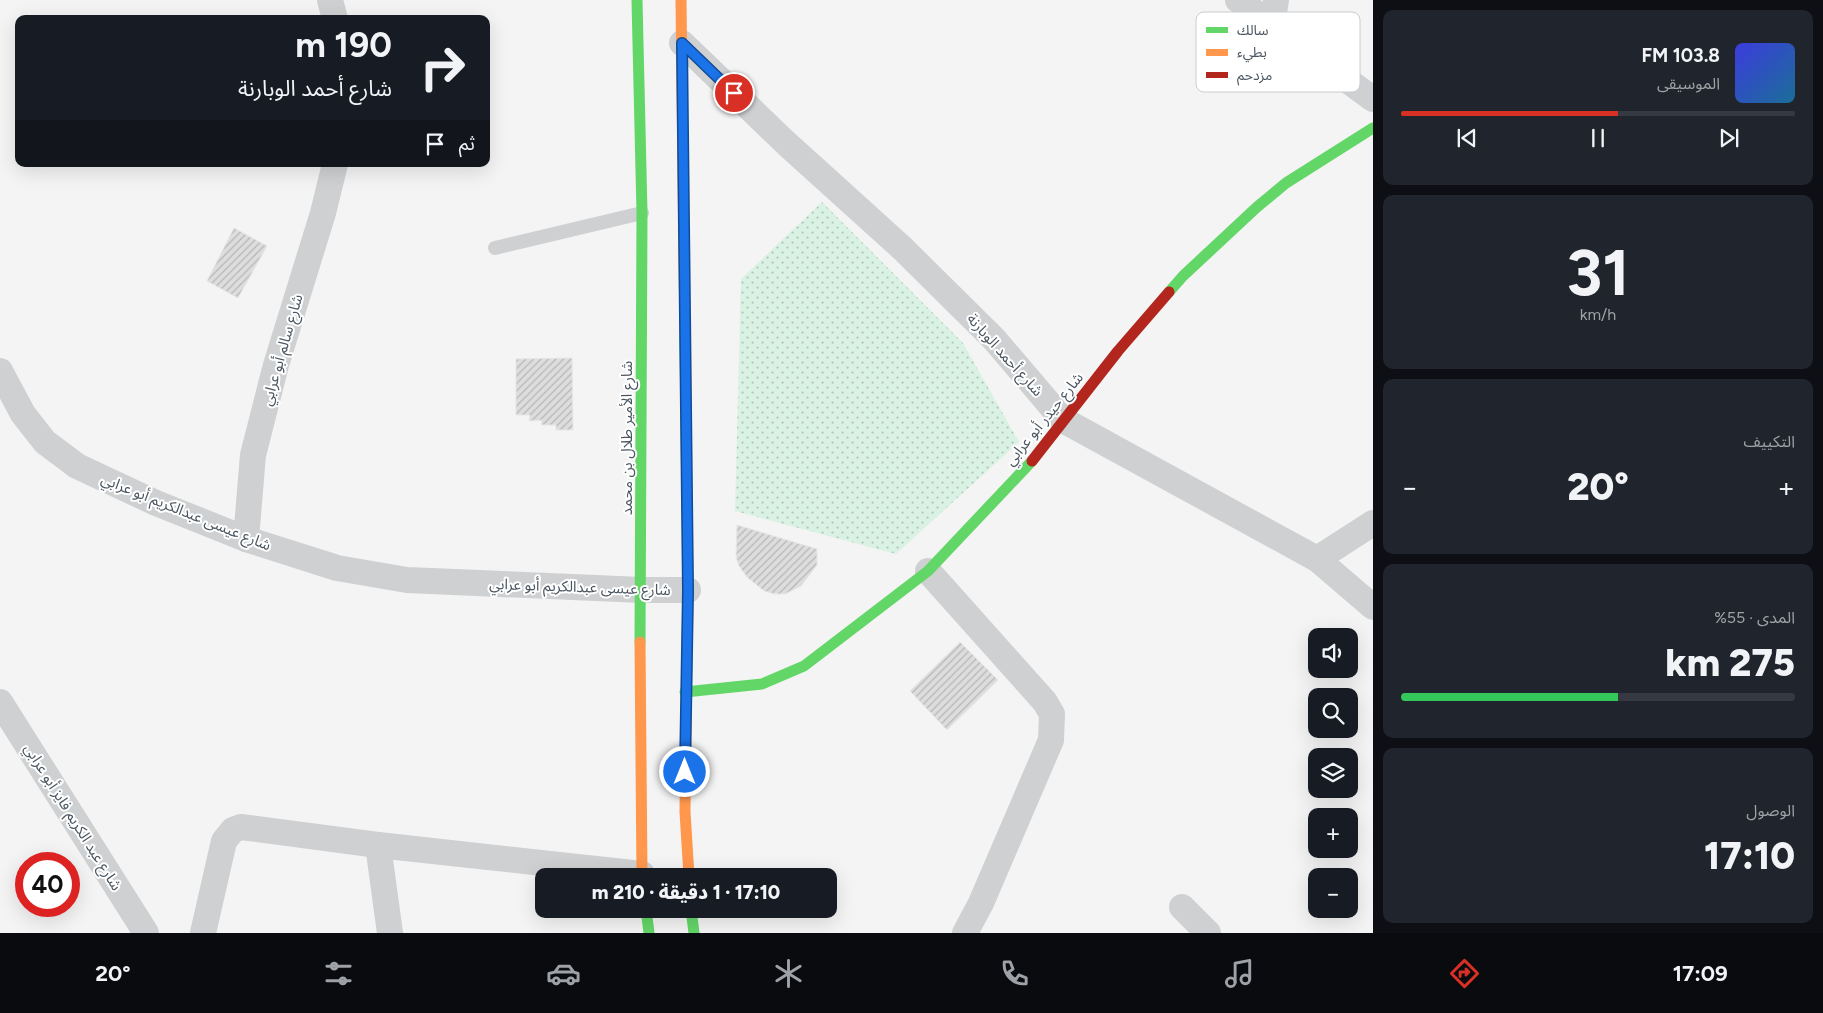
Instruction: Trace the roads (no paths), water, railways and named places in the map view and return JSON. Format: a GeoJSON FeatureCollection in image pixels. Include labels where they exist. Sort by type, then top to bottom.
{"type":"FeatureCollection","features":[{"type":"Feature","properties":{"kind":"street","name":"شارع الأمير طلال بن محمد"},"geometry":{"type":"LineString","coordinates":[[637,0],[642,213],[640,744],[642,868]]}},
{"type":"Feature","properties":{"kind":"street"},"geometry":{"type":"LineString","coordinates":[[681,0],[688,590],[685,692],[685,812],[688,868]]}},
{"type":"Feature","properties":{"kind":"street"},"geometry":{"type":"LineString","coordinates":[[1238,0],[1254,12]]}},
{"type":"Feature","properties":{"kind":"street","name":"شارع أحمد الوبارنة"},"geometry":{"type":"LineString","coordinates":[[682,43],[787,144],[902,248],[994,339],[1063,420],[1317,559],[1373,607]]}},
{"type":"Feature","properties":{"kind":"street"},"geometry":{"type":"LineString","coordinates":[[1360,90],[1373,99]]}},
{"type":"Feature","properties":{"kind":"street","name":"شارع حيدر أبو عرابي"},"geometry":{"type":"LineString","coordinates":[[685,692],[762,684],[804,666],[928,571],[1039,453],[1146,316],[1183,276],[1257,207],[1286,183],[1373,128]]}},
{"type":"Feature","properties":{"kind":"street","name":"شارع سالم أبو عرابي"},"geometry":{"type":"LineString","coordinates":[[246,539],[253,455],[276,365],[323,213],[334,167]]}},
{"type":"Feature","properties":{"kind":"street","name":"شارع عيسى عبدالكريم أبو عرابي"},"geometry":{"type":"LineString","coordinates":[[0,371],[23,414],[44,442],[77,466],[156,503],[246,539],[338,568],[407,580],[642,590],[688,590]]}},
{"type":"Feature","properties":{"kind":"street"},"geometry":{"type":"LineString","coordinates":[[1317,559],[1373,523]]}},
{"type":"Feature","properties":{"kind":"street"},"geometry":{"type":"LineString","coordinates":[[928,571],[1045,702],[1052,714],[1051,740],[981,903],[965,933]]}},
{"type":"Feature","properties":{"kind":"street","name":"شارع عبد الكريم فايز أبو عرابي"},"geometry":{"type":"LineString","coordinates":[[0,702],[146,933]]}},
{"type":"Feature","properties":{"kind":"street"},"geometry":{"type":"LineString","coordinates":[[203,933],[224,841],[233,830],[241,827],[580,868]]}},
{"type":"Feature","properties":{"kind":"street"},"geometry":{"type":"LineString","coordinates":[[378,845],[390,933]]}},
{"type":"Feature","properties":{"kind":"street"},"geometry":{"type":"LineString","coordinates":[[1182,907],[1208,933]]}},
{"type":"Feature","properties":{"kind":"street"},"geometry":{"type":"LineString","coordinates":[[647,918],[649,933]]}},
{"type":"Feature","properties":{"kind":"street"},"geometry":{"type":"LineString","coordinates":[[693,918],[694,933]]}},
{"type":"Feature","properties":{"kind":"lane"},"geometry":{"type":"LineString","coordinates":[[495,248],[642,213]]}}]}
